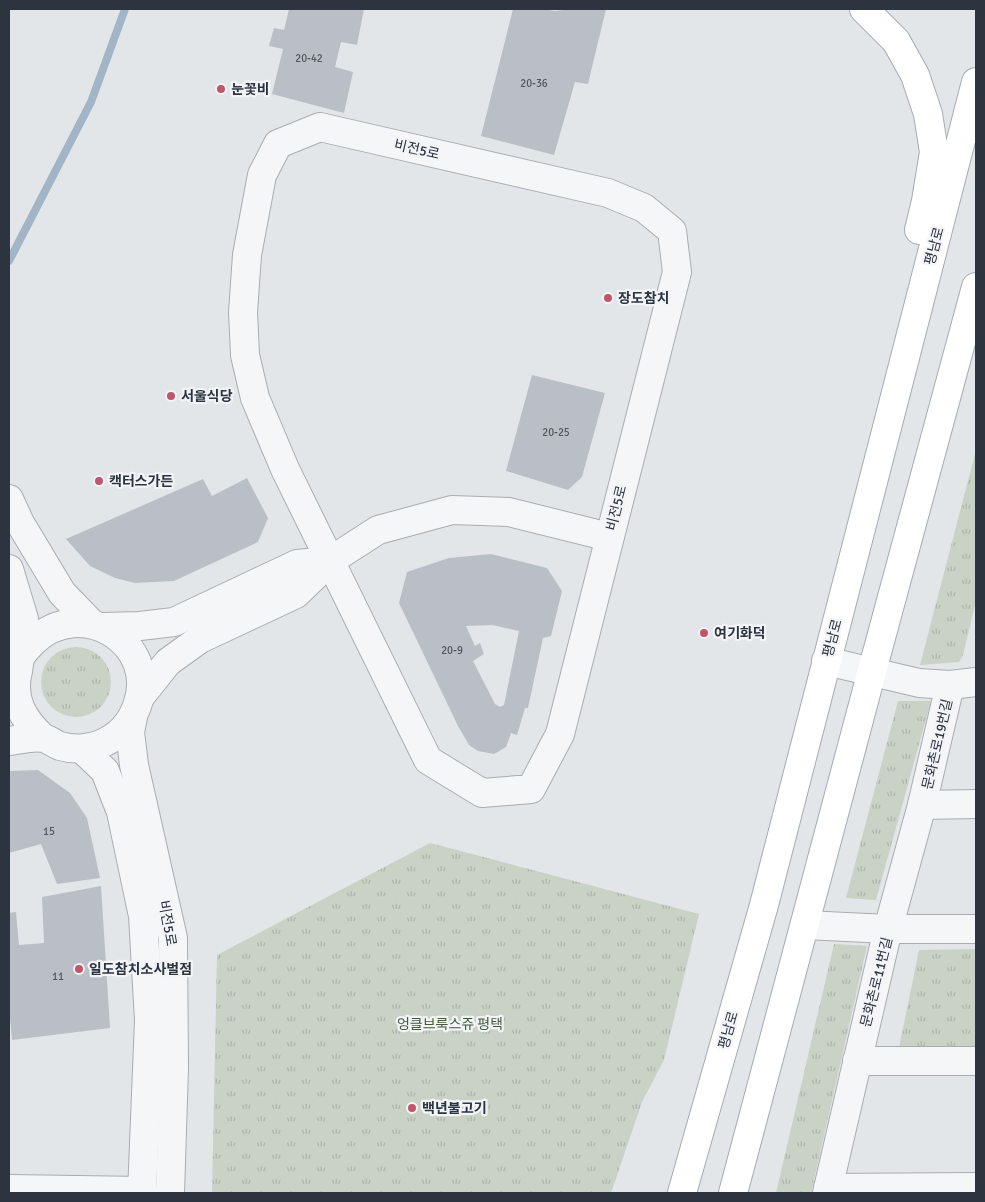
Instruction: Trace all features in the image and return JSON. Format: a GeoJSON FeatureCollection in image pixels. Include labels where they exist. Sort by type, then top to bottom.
{"type":"FeatureCollection","features":[{"type":"Feature","properties":{"kind":"main road"},"geometry":{"type":"LineString","coordinates":[[864,9],[896,41],[915,74],[928,114],[934,152],[926,201],[883,364],[881,449]]}},
{"type":"Feature","properties":{"kind":"main road","name":"평남로"},"geometry":{"type":"LineString","coordinates":[[682,1193],[764,905],[976,82]]}},
{"type":"Feature","properties":{"kind":"main road"},"geometry":{"type":"LineString","coordinates":[[732,1193],[976,287]]}},
{"type":"Feature","properties":{"kind":"street","name":"비전5로"},"geometry":{"type":"LineString","coordinates":[[320,127],[608,193],[644,208],[672,231],[677,272],[560,734],[530,789],[482,793],[428,760],[330,561],[285,469],[255,398],[245,355],[243,312],[246,255],[262,175],[278,144],[320,127]]}},
{"type":"Feature","properties":{"kind":"street"},"geometry":{"type":"LineString","coordinates":[[9,499],[20,524],[62,593],[97,625],[121,638],[134,655],[140,675],[137,707]]}},
{"type":"Feature","properties":{"kind":"street","name":"비전5로"},"geometry":{"type":"LineString","coordinates":[[330,561],[378,530],[452,510],[509,512],[609,537]]}},
{"type":"Feature","properties":{"kind":"street"},"geometry":{"type":"LineString","coordinates":[[15,673],[43,633],[61,624],[82,622],[97,625],[140,626],[174,622],[297,564],[330,561]]}},
{"type":"Feature","properties":{"kind":"street"},"geometry":{"type":"LineString","coordinates":[[9,570],[24,618],[15,673],[18,705],[28,724],[43,738],[61,746],[82,748],[101,744],[120,733],[168,662],[200,639],[296,594],[330,561]]}},
{"type":"Feature","properties":{"kind":"street"},"geometry":{"type":"LineString","coordinates":[[826,661],[919,683],[963,683]]}},
{"type":"Feature","properties":{"kind":"street","name":"문화촌로19번길"},"geometry":{"type":"LineString","coordinates":[[963,683],[922,806],[976,804]]}},
{"type":"Feature","properties":{"kind":"street","name":"비전5로"},"geometry":{"type":"LineString","coordinates":[[137,707],[130,732],[134,765],[173,938],[174,1068],[170,1193]]}},
{"type":"Feature","properties":{"kind":"street"},"geometry":{"type":"LineString","coordinates":[[9,741],[43,738]]}},
{"type":"Feature","properties":{"kind":"street","name":"비전5로"},"geometry":{"type":"LineString","coordinates":[[82,748],[104,771],[121,812],[143,916],[149,1020],[143,1192]]}},
{"type":"Feature","properties":{"kind":"street"},"geometry":{"type":"LineString","coordinates":[[805,925],[888,929],[922,806]]}},
{"type":"Feature","properties":{"kind":"street","name":"문화촌로11번길"},"geometry":{"type":"LineString","coordinates":[[976,929],[888,929],[827,1191],[976,1188]]}},
{"type":"Feature","properties":{"kind":"street"},"geometry":{"type":"LineString","coordinates":[[857,1061],[976,1061]]}},
{"type":"Feature","properties":{"kind":"street"},"geometry":{"type":"LineString","coordinates":[[9,1189],[143,1192]]}},
{"type":"Feature","properties":{"kind":"green space"},"geometry":{"type":"Polygon","coordinates":[[[976,450],[976,601],[963,655],[959,662],[920,665],[976,450]]]}},
{"type":"Feature","properties":{"kind":"green space"},"geometry":{"type":"Polygon","coordinates":[[[83,647],[96,653],[105,662],[109,668],[111,682],[109,696],[101,707],[90,715],[69,717],[62,715],[51,707],[43,696],[41,675],[43,668],[51,657],[62,649],[83,647]]]}},
{"type":"Feature","properties":{"kind":"green space"},"geometry":{"type":"Polygon","coordinates":[[[898,701],[931,701],[876,900],[846,898],[898,701]]]}},
{"type":"Feature","properties":{"kind":"green space","name":"엉클브룩스쥬 평택"},"geometry":{"type":"Polygon","coordinates":[[[430,843],[699,914],[664,1060],[642,1102],[611,1193],[212,1193],[217,955],[430,843]]]}},
{"type":"Feature","properties":{"kind":"green space"},"geometry":{"type":"Polygon","coordinates":[[[834,944],[867,946],[811,1193],[776,1193],[834,944]]]}},
{"type":"Feature","properties":{"kind":"green space"},"geometry":{"type":"Polygon","coordinates":[[[976,949],[976,1047],[899,1048],[919,950],[976,949]]]}},
{"type":"Feature","properties":{"kind":"building"},"geometry":{"type":"Polygon","coordinates":[[[289,9],[364,9],[357,45],[341,42],[335,67],[353,72],[344,113],[272,94],[283,49],[269,46],[274,28],[284,30],[289,9]]]}},
{"type":"Feature","properties":{"kind":"building"},"geometry":{"type":"Polygon","coordinates":[[[513,9],[555,11],[606,9],[588,84],[575,82],[554,155],[481,136],[513,9]]]}},
{"type":"Feature","properties":{"kind":"building"},"geometry":{"type":"Polygon","coordinates":[[[532,375],[605,393],[582,477],[568,490],[506,471],[532,375]]]}},
{"type":"Feature","properties":{"kind":"building"},"geometry":{"type":"Polygon","coordinates":[[[247,478],[268,518],[258,542],[174,581],[135,583],[115,578],[90,566],[66,539],[203,479],[212,496],[247,478]]]}},
{"type":"Feature","properties":{"kind":"building"},"geometry":{"type":"Polygon","coordinates":[[[491,554],[547,568],[562,591],[551,636],[543,638],[528,708],[525,708],[517,735],[511,733],[506,747],[494,754],[478,751],[469,745],[399,603],[407,572],[449,558],[491,554]],[[492,625],[466,626],[475,646],[480,643],[484,654],[473,661],[495,704],[500,707],[504,705],[519,631],[492,625]]]}},
{"type":"Feature","properties":{"kind":"building"},"geometry":{"type":"Polygon","coordinates":[[[38,770],[70,793],[87,818],[100,878],[57,884],[41,844],[9,853],[9,771],[38,770]]]}},
{"type":"Feature","properties":{"kind":"building"},"geometry":{"type":"Polygon","coordinates":[[[101,886],[110,1028],[12,1040],[9,1006],[9,913],[16,912],[19,945],[44,943],[42,897],[101,886]]]}},
{"type":"Feature","properties":{"kind":"waterway"},"geometry":{"type":"LineString","coordinates":[[9,261],[91,102],[125,9]]}},
{"type":"Feature","properties":{"kind":"place","name":"눈꽃비"},"geometry":{"type":"Point","coordinates":[221,89]}},
{"type":"Feature","properties":{"kind":"place","name":"장도참치"},"geometry":{"type":"Point","coordinates":[608,298]}},
{"type":"Feature","properties":{"kind":"place","name":"서울식당"},"geometry":{"type":"Point","coordinates":[171,396]}},
{"type":"Feature","properties":{"kind":"place","name":"캑터스가든"},"geometry":{"type":"Point","coordinates":[99,481]}},
{"type":"Feature","properties":{"kind":"place","name":"여기화덕"},"geometry":{"type":"Point","coordinates":[704,633]}},
{"type":"Feature","properties":{"kind":"place","name":"일도참치소사벌점"},"geometry":{"type":"Point","coordinates":[79,969]}},
{"type":"Feature","properties":{"kind":"place","name":"백년불고기"},"geometry":{"type":"Point","coordinates":[412,1108]}}]}
